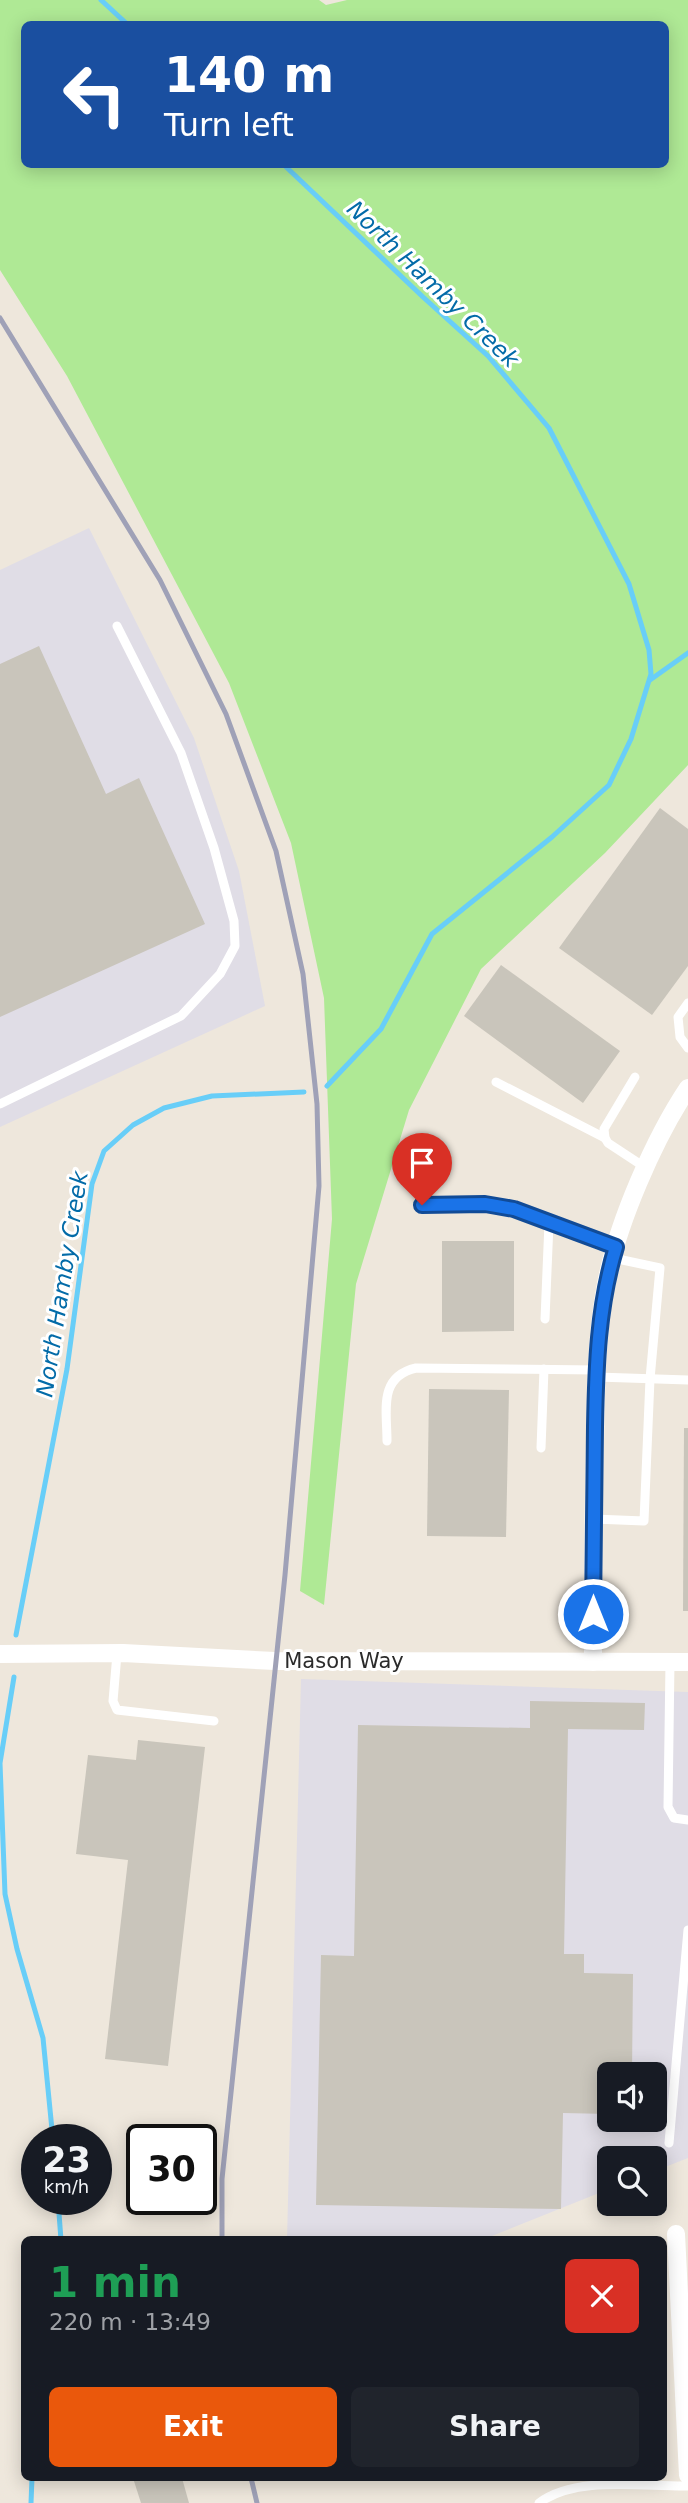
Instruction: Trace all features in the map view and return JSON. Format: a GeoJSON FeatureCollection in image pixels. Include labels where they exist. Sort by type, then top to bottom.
{"type":"FeatureCollection","features":[{"type":"Feature","properties":{"kind":"street"},"geometry":{"type":"LineString","coordinates":[[593,1662],[597,1373],[606,1282],[625,1215],[674,1110],[688,1088]]}},
{"type":"Feature","properties":{"kind":"street","name":"Mason Way"},"geometry":{"type":"LineString","coordinates":[[0,1654],[117,1654],[275,1661],[688,1662]]}},
{"type":"Feature","properties":{"kind":"street"},"geometry":{"type":"LineString","coordinates":[[676,2234],[682,2254],[688,2475]]}},
{"type":"Feature","properties":{"kind":"lane"},"geometry":{"type":"LineString","coordinates":[[0,1104],[181,1016],[220,974],[235,947],[234,921],[214,848],[181,753],[117,626]]}},
{"type":"Feature","properties":{"kind":"lane"},"geometry":{"type":"LineString","coordinates":[[688,1003],[677,1017],[680,1037],[688,1048]]}},
{"type":"Feature","properties":{"kind":"lane"},"geometry":{"type":"LineString","coordinates":[[635,1077],[604,1129],[605,1138],[608,1143],[646,1168]]}},
{"type":"Feature","properties":{"kind":"lane"},"geometry":{"type":"LineString","coordinates":[[496,1082],[605,1138]]}},
{"type":"Feature","properties":{"kind":"lane"},"geometry":{"type":"LineString","coordinates":[[422,1205],[485,1204],[514,1209],[615,1253],[660,1268],[650,1378],[644,1521],[594,1519]]}},
{"type":"Feature","properties":{"kind":"lane"},"geometry":{"type":"LineString","coordinates":[[545,1319],[549,1223]]}},
{"type":"Feature","properties":{"kind":"lane"},"geometry":{"type":"LineString","coordinates":[[387,1441],[387,1392],[403,1371],[416,1368],[544,1369],[688,1380]]}},
{"type":"Feature","properties":{"kind":"lane"},"geometry":{"type":"LineString","coordinates":[[541,1448],[544,1369]]}},
{"type":"Feature","properties":{"kind":"lane"},"geometry":{"type":"LineString","coordinates":[[117,1654],[113,1701],[117,1710],[214,1721]]}},
{"type":"Feature","properties":{"kind":"lane"},"geometry":{"type":"LineString","coordinates":[[670,1662],[668,1807],[674,1818],[688,1820]]}},
{"type":"Feature","properties":{"kind":"lane"},"geometry":{"type":"LineString","coordinates":[[669,2143],[688,1930]]}},
{"type":"Feature","properties":{"kind":"lane"},"geometry":{"type":"LineString","coordinates":[[539,2503],[559,2492],[578,2488],[618,2485],[688,2486]]}},
{"type":"Feature","properties":{"kind":"shaded area"},"geometry":{"type":"Polygon","coordinates":[[[89,528],[194,738],[239,871],[265,1006],[0,1127],[0,570],[89,528]]]}},
{"type":"Feature","properties":{"kind":"shaded area"},"geometry":{"type":"Polygon","coordinates":[[[301,1679],[688,1692],[688,2158],[667,2166],[667,2146],[597,2146],[597,2194],[492,2236],[287,2236],[301,1679]]]}},
{"type":"Feature","properties":{"kind":"green space"},"geometry":{"type":"Polygon","coordinates":[[[0,0],[319,0],[326,5],[347,0],[688,0],[688,765],[605,853],[481,969],[409,1110],[356,1284],[324,1605],[300,1591],[332,1219],[324,998],[291,843],[229,683],[67,376],[0,270],[0,0]]]}},
{"type":"Feature","properties":{"kind":"building"},"geometry":{"type":"Polygon","coordinates":[[[39,646],[106,794],[139,778],[205,924],[0,1017],[0,664],[39,646]]]}},
{"type":"Feature","properties":{"kind":"building"},"geometry":{"type":"Polygon","coordinates":[[[660,808],[688,829],[688,966],[652,1015],[559,948],[660,808]]]}},
{"type":"Feature","properties":{"kind":"building"},"geometry":{"type":"Polygon","coordinates":[[[501,965],[620,1051],[583,1103],[464,1016],[501,965]]]}},
{"type":"Feature","properties":{"kind":"building"},"geometry":{"type":"Polygon","coordinates":[[[442,1241],[514,1241],[514,1331],[442,1332],[442,1241]]]}},
{"type":"Feature","properties":{"kind":"building"},"geometry":{"type":"Polygon","coordinates":[[[429,1389],[509,1390],[506,1537],[427,1536],[429,1389]]]}},
{"type":"Feature","properties":{"kind":"building"},"geometry":{"type":"Polygon","coordinates":[[[684,1428],[688,1428],[688,1611],[683,1611],[684,1428]]]}},
{"type":"Feature","properties":{"kind":"building"},"geometry":{"type":"Polygon","coordinates":[[[530,1701],[645,1703],[644,1730],[568,1729],[564,1954],[584,1954],[584,1973],[633,1974],[632,2062],[597,2062],[597,2114],[563,2113],[561,2209],[316,2205],[321,1955],[354,1956],[358,1725],[530,1728],[530,1701]]]}},
{"type":"Feature","properties":{"kind":"building"},"geometry":{"type":"Polygon","coordinates":[[[138,1740],[205,1747],[168,2066],[105,2059],[128,1860],[76,1854],[88,1755],[136,1760],[138,1740]]]}},
{"type":"Feature","properties":{"kind":"building"},"geometry":{"type":"Polygon","coordinates":[[[134,2481],[183,2481],[189,2503],[141,2503],[134,2481]]]}},
{"type":"Feature","properties":{"kind":"waterway","name":"North Hamby Creek"},"geometry":{"type":"LineString","coordinates":[[101,0],[124,21]]}},
{"type":"Feature","properties":{"kind":"waterway","name":"North Hamby Creek"},"geometry":{"type":"LineString","coordinates":[[287,168],[488,356],[549,428],[629,584],[649,650],[651,674],[631,739],[609,785],[552,837],[432,934],[381,1029],[327,1086]]}},
{"type":"Feature","properties":{"kind":"waterway"},"geometry":{"type":"LineString","coordinates":[[650,680],[688,653]]}},
{"type":"Feature","properties":{"kind":"waterway","name":"North Hamby Creek"},"geometry":{"type":"LineString","coordinates":[[16,1635],[67,1369],[92,1184],[104,1151],[133,1125],[164,1108],[212,1096],[304,1092]]}},
{"type":"Feature","properties":{"kind":"waterway","name":"North Hamby Creek"},"geometry":{"type":"LineString","coordinates":[[14,1677],[0,1763],[5,1894],[17,1949],[43,2038],[51,2124]]}},
{"type":"Feature","properties":{"kind":"waterway","name":"North Hamby Creek"},"geometry":{"type":"LineString","coordinates":[[59,2215],[61,2236]]}},
{"type":"Feature","properties":{"kind":"waterway","name":"North Hamby Creek"},"geometry":{"type":"LineString","coordinates":[[31,2503],[32,2481]]}},
{"type":"Feature","properties":{"kind":"railway"},"geometry":{"type":"LineString","coordinates":[[0,318],[160,580],[226,714],[276,851],[303,974],[317,1104],[319,1186],[285,1575],[222,2179],[222,2236]]}},
{"type":"Feature","properties":{"kind":"railway"},"geometry":{"type":"LineString","coordinates":[[252,2481],[257,2503]]}},
{"type":"Feature","properties":{"kind":"route"},"geometry":{"type":"LineString","coordinates":[[422,1205],[485,1204],[514,1209],[616,1247],[606,1282],[599,1337],[593,1614]]}}]}
